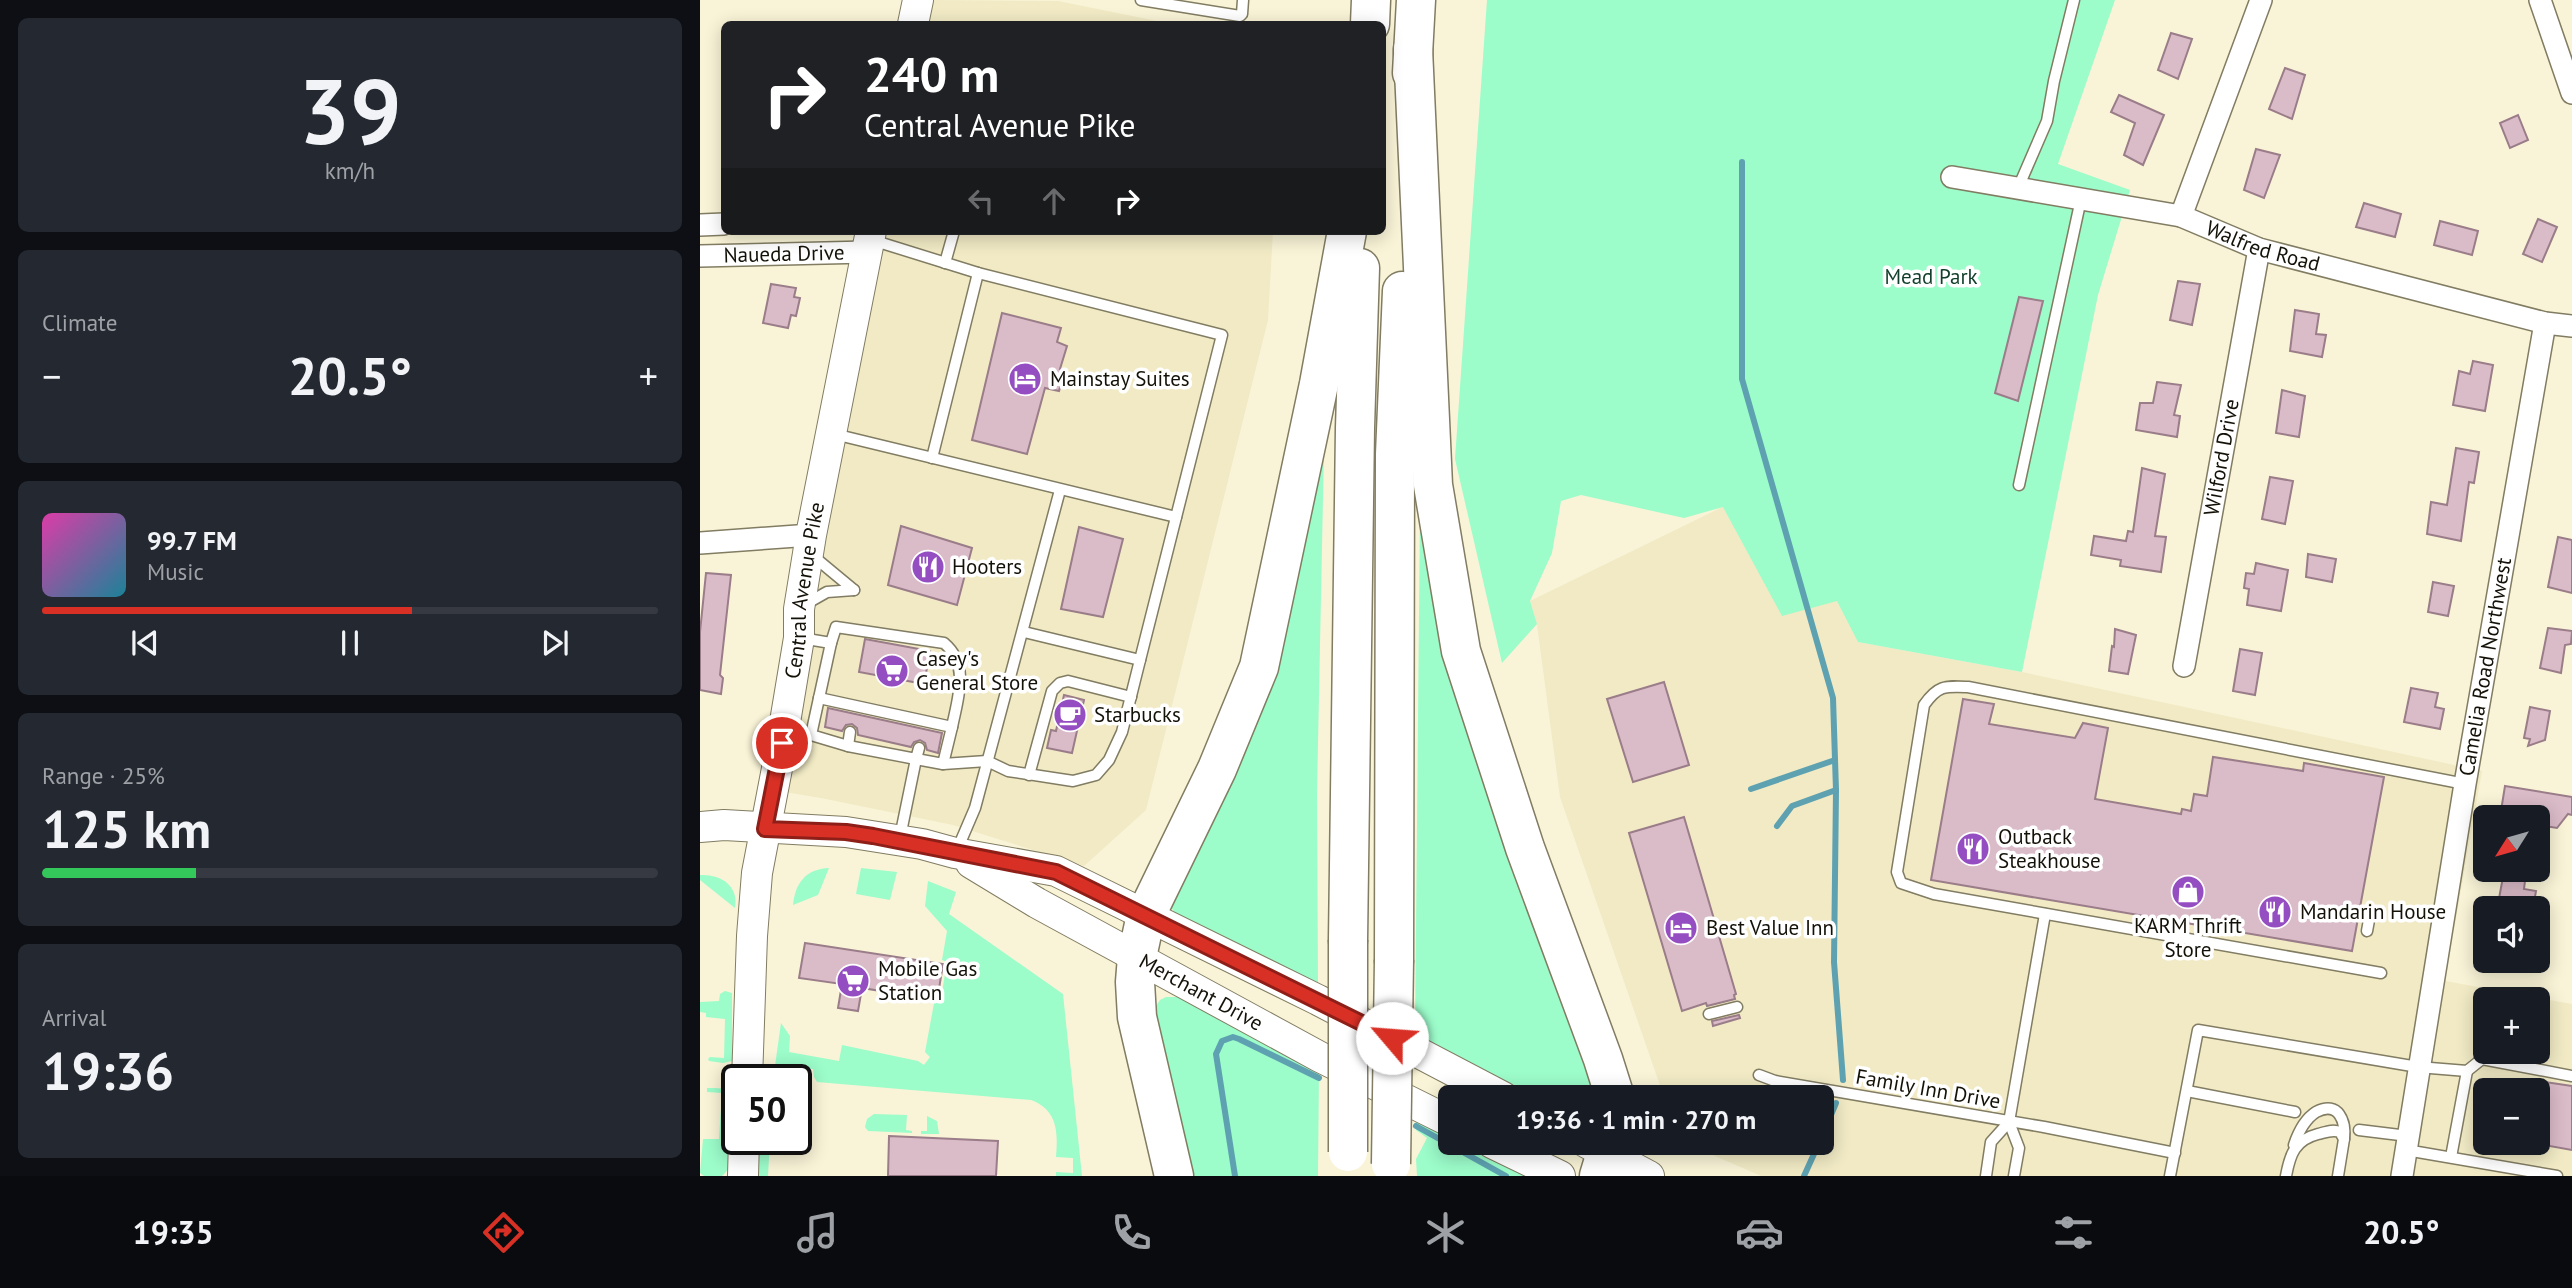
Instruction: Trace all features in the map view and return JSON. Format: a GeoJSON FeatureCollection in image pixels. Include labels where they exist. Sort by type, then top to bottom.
{"type":"FeatureCollection","features":[{"type":"Feature","properties":{"kind":"highway"},"geometry":{"type":"LineString","coordinates":[[1370,21],[1371,0]]}},
{"type":"Feature","properties":{"kind":"highway"},"geometry":{"type":"LineString","coordinates":[[1391,1170],[1395,454],[1416,0]]}},
{"type":"Feature","properties":{"kind":"highway"},"geometry":{"type":"LineString","coordinates":[[1413,49],[1433,485],[1461,651],[1525,848],[1611,1085]]}},
{"type":"Feature","properties":{"kind":"highway"},"geometry":{"type":"LineString","coordinates":[[1174,1176],[1137,1017],[1137,957],[1146,915],[1217,769],[1259,667],[1320,384],[1346,235]]}},
{"type":"Feature","properties":{"kind":"highway"},"geometry":{"type":"LineString","coordinates":[[1348,1164],[1348,940],[1355,428],[1361,235]]}},
{"type":"Feature","properties":{"kind":"main road"},"geometry":{"type":"LineString","coordinates":[[914,21],[918,0]]}},
{"type":"Feature","properties":{"kind":"main road","name":"Central Avenue Pike"},"geometry":{"type":"LineString","coordinates":[[748,1064],[757,873],[779,758],[810,543],[869,241]]}},
{"type":"Feature","properties":{"kind":"main road","name":"Merchant Drive"},"geometry":{"type":"LineString","coordinates":[[700,827],[724,825],[846,832],[900,840],[1056,872],[1330,1006],[1480,1085]]}},
{"type":"Feature","properties":{"kind":"main road","name":"Merchant Drive"},"geometry":{"type":"LineString","coordinates":[[955,853],[1037,903],[1320,1057],[1438,1116]]}},
{"type":"Feature","properties":{"kind":"main road"},"geometry":{"type":"LineString","coordinates":[[743,1176],[744,1155]]}},
{"type":"Feature","properties":{"kind":"main road"},"geometry":{"type":"LineString","coordinates":[[1517,1155],[1560,1176]]}},
{"type":"Feature","properties":{"kind":"main road"},"geometry":{"type":"LineString","coordinates":[[1602,1155],[1649,1176]]}},
{"type":"Feature","properties":{"kind":"street"},"geometry":{"type":"LineString","coordinates":[[2181,216],[2261,0]]}},
{"type":"Feature","properties":{"kind":"street"},"geometry":{"type":"LineString","coordinates":[[2540,0],[2572,93]]}},
{"type":"Feature","properties":{"kind":"street","name":"Walfred Road"},"geometry":{"type":"LineString","coordinates":[[1952,177],[2181,216],[2259,249],[2545,323],[2572,326]]}},
{"type":"Feature","properties":{"kind":"street","name":"Naueda Drive"},"geometry":{"type":"LineString","coordinates":[[700,225],[721,225]]}},
{"type":"Feature","properties":{"kind":"street","name":"Naueda Drive"},"geometry":{"type":"LineString","coordinates":[[700,256],[869,241]]}},
{"type":"Feature","properties":{"kind":"street","name":"Wilford Drive"},"geometry":{"type":"LineString","coordinates":[[2184,666],[2259,249]]}},
{"type":"Feature","properties":{"kind":"street","name":"Camelia Road Northwest"},"geometry":{"type":"LineString","coordinates":[[2402,1176],[2465,784],[2545,323]]}},
{"type":"Feature","properties":{"kind":"street"},"geometry":{"type":"LineString","coordinates":[[700,543],[810,543]]}},
{"type":"Feature","properties":{"kind":"lane"},"geometry":{"type":"LineString","coordinates":[[1141,0],[1240,16],[1244,0]]}},
{"type":"Feature","properties":{"kind":"lane"},"geometry":{"type":"LineString","coordinates":[[2018,188],[2047,121],[2074,0]]}},
{"type":"Feature","properties":{"kind":"lane"},"geometry":{"type":"LineString","coordinates":[[2019,485],[2081,199]]}},
{"type":"Feature","properties":{"kind":"lane"},"geometry":{"type":"LineString","coordinates":[[945,263],[953,235]]}},
{"type":"Feature","properties":{"kind":"lane"},"geometry":{"type":"LineString","coordinates":[[869,241],[978,274],[1222,335],[1122,732],[1109,760],[1096,775],[1073,781],[1008,771],[987,761],[943,764],[917,754],[893,749],[848,747],[811,735],[836,627],[944,643],[955,652],[962,675],[943,764]]}},
{"type":"Feature","properties":{"kind":"lane"},"geometry":{"type":"LineString","coordinates":[[932,458],[978,274]]}},
{"type":"Feature","properties":{"kind":"lane"},"geometry":{"type":"LineString","coordinates":[[831,433],[1176,517]]}},
{"type":"Feature","properties":{"kind":"lane"},"geometry":{"type":"LineString","coordinates":[[955,853],[975,808],[1060,490]]}},
{"type":"Feature","properties":{"kind":"lane"},"geometry":{"type":"LineString","coordinates":[[810,543],[821,564],[854,590],[827,592],[799,623],[831,643]]}},
{"type":"Feature","properties":{"kind":"lane"},"geometry":{"type":"LineString","coordinates":[[1024,632],[1140,660]]}},
{"type":"Feature","properties":{"kind":"lane"},"geometry":{"type":"LineString","coordinates":[[1029,775],[1052,691],[1060,683],[1068,681],[1131,697]]}},
{"type":"Feature","properties":{"kind":"lane"},"geometry":{"type":"LineString","coordinates":[[2381,973],[1926,893],[1901,883],[1897,872],[1924,705],[1931,694],[1944,686],[1968,687],[2465,784]]}},
{"type":"Feature","properties":{"kind":"lane"},"geometry":{"type":"LineString","coordinates":[[819,698],[853,709],[953,727]]}},
{"type":"Feature","properties":{"kind":"lane"},"geometry":{"type":"LineString","coordinates":[[848,747],[850,732]]}},
{"type":"Feature","properties":{"kind":"lane"},"geometry":{"type":"LineString","coordinates":[[870,750],[872,738]]}},
{"type":"Feature","properties":{"kind":"lane"},"geometry":{"type":"LineString","coordinates":[[900,840],[917,754]]}},
{"type":"Feature","properties":{"kind":"lane"},"geometry":{"type":"LineString","coordinates":[[2045,914],[2009,1122],[2175,1153]]}},
{"type":"Feature","properties":{"kind":"lane"},"geometry":{"type":"LineString","coordinates":[[1709,1014],[1737,1007]]}},
{"type":"Feature","properties":{"kind":"lane"},"geometry":{"type":"LineString","coordinates":[[2170,1176],[2198,1030],[2418,1067],[2467,1071]]}},
{"type":"Feature","properties":{"kind":"lane"},"geometry":{"type":"LineString","coordinates":[[2451,1157],[2467,1071],[2482,1059],[2572,1076]]}},
{"type":"Feature","properties":{"kind":"lane","name":"Family Inn Drive"},"geometry":{"type":"LineString","coordinates":[[1759,1075],[1775,1082],[2009,1122]]}},
{"type":"Feature","properties":{"kind":"lane"},"geometry":{"type":"LineString","coordinates":[[2187,1091],[2295,1112]]}},
{"type":"Feature","properties":{"kind":"lane"},"geometry":{"type":"LineString","coordinates":[[2287,1176],[2291,1152],[2302,1128],[2317,1112],[2335,1111],[2343,1117],[2346,1126],[2338,1176]]}},
{"type":"Feature","properties":{"kind":"lane","name":"Family Inn Drive"},"geometry":{"type":"LineString","coordinates":[[1986,1176],[1992,1142],[2009,1122]]}},
{"type":"Feature","properties":{"kind":"lane","name":"Family Inn Drive"},"geometry":{"type":"LineString","coordinates":[[2009,1122],[2019,1148],[2014,1176]]}},
{"type":"Feature","properties":{"kind":"lane"},"geometry":{"type":"LineString","coordinates":[[2359,1130],[2451,1157],[2557,1176]]}},
{"type":"Feature","properties":{"kind":"lane"},"geometry":{"type":"LineString","coordinates":[[2291,1152],[2304,1139],[2324,1132],[2340,1132],[2344,1139]]}},
{"type":"Feature","properties":{"kind":"shaded area"},"geometry":{"type":"Polygon","coordinates":[[[928,0],[1058,1],[1157,21],[924,21],[928,0]]]}},
{"type":"Feature","properties":{"kind":"shaded area"},"geometry":{"type":"Polygon","coordinates":[[[881,235],[1273,235],[1268,320],[1146,810],[1084,866],[953,825],[785,792],[823,526],[881,235]]]}},
{"type":"Feature","properties":{"kind":"shaded area"},"geometry":{"type":"Polygon","coordinates":[[[1798,470],[1858,642],[2022,672],[2482,771],[2476,805],[2473,805],[2473,822],[2445,981],[2478,987],[2473,987],[2473,1064],[2550,1064],[2550,1000],[2572,1004],[2572,1176],[1761,1176],[1713,1155],[1834,1155],[1834,1085],[1660,1085],[1560,797],[1537,625],[1530,601],[1798,470]]]}},
{"type":"Feature","properties":{"kind":"green space","name":"Mead Park"},"geometry":{"type":"Polygon","coordinates":[[[1487,0],[2115,0],[2058,164],[2130,190],[2098,295],[2022,672],[1858,642],[1837,601],[1782,616],[1723,507],[1684,518],[1581,495],[1561,501],[1552,553],[1530,601],[1537,624],[1502,663],[1455,459],[1487,0]]]}},
{"type":"Feature","properties":{"kind":"green space"},"geometry":{"type":"Polygon","coordinates":[[[1324,449],[1317,793],[1318,987],[1174,912],[1170,905],[1220,807],[1262,705],[1324,449]]]}},
{"type":"Feature","properties":{"kind":"green space"},"geometry":{"type":"Polygon","coordinates":[[[1420,508],[1595,1085],[1514,1085],[1415,1036],[1420,508]]]}},
{"type":"Feature","properties":{"kind":"green space"},"geometry":{"type":"Polygon","coordinates":[[[829,868],[818,895],[793,905],[796,890],[803,879],[814,871],[829,868]]]}},
{"type":"Feature","properties":{"kind":"green space"},"geometry":{"type":"Polygon","coordinates":[[[861,868],[897,872],[890,900],[856,894],[861,868]]]}},
{"type":"Feature","properties":{"kind":"green space"},"geometry":{"type":"Polygon","coordinates":[[[700,875],[714,876],[731,887],[735,908],[700,880],[700,875]]]}},
{"type":"Feature","properties":{"kind":"green space"},"geometry":{"type":"Polygon","coordinates":[[[928,881],[956,892],[949,914],[1063,994],[1082,1176],[1056,1176],[1056,1172],[1073,1173],[1073,1158],[1056,1157],[1057,1139],[1051,1116],[1040,1104],[1031,1100],[817,1082],[812,1064],[775,1064],[781,1023],[790,1036],[789,1052],[839,1061],[842,1045],[918,1061],[924,1065],[930,1057],[925,1052],[935,998],[941,998],[947,962],[942,960],[947,931],[925,906],[928,881]]]}},
{"type":"Feature","properties":{"kind":"green space"},"geometry":{"type":"Polygon","coordinates":[[[725,991],[732,993],[732,1061],[723,1063],[708,1059],[724,1058],[725,1019],[706,1017],[706,1013],[700,1012],[700,1002],[719,1001],[720,994],[725,991]]]}},
{"type":"Feature","properties":{"kind":"green space"},"geometry":{"type":"Polygon","coordinates":[[[1177,997],[1319,1071],[1318,1176],[1188,1176],[1152,1012],[1160,1000],[1177,997]]]}},
{"type":"Feature","properties":{"kind":"green space"},"geometry":{"type":"Polygon","coordinates":[[[707,1088],[721,1088],[721,1093],[707,1092],[707,1088]]]}},
{"type":"Feature","properties":{"kind":"green space"},"geometry":{"type":"Polygon","coordinates":[[[721,1108],[721,1155],[733,1155],[731,1163],[722,1176],[704,1176],[700,1173],[703,1139],[719,1139],[721,1108]]]}},
{"type":"Feature","properties":{"kind":"green space"},"geometry":{"type":"Polygon","coordinates":[[[874,1114],[907,1115],[906,1130],[912,1133],[868,1131],[865,1127],[867,1119],[874,1114]]]}},
{"type":"Feature","properties":{"kind":"green space"},"geometry":{"type":"Polygon","coordinates":[[[927,1116],[937,1121],[939,1134],[921,1134],[921,1131],[927,1131],[927,1116]]]}},
{"type":"Feature","properties":{"kind":"green space"},"geometry":{"type":"Polygon","coordinates":[[[1416,1119],[1438,1130],[1438,1155],[1485,1155],[1525,1176],[1417,1176],[1416,1159],[1427,1138],[1416,1130],[1416,1119]]]}},
{"type":"Feature","properties":{"kind":"green space"},"geometry":{"type":"Polygon","coordinates":[[[757,1155],[769,1155],[768,1176],[754,1176],[757,1155]]]}},
{"type":"Feature","properties":{"kind":"building"},"geometry":{"type":"Polygon","coordinates":[[[2171,33],[2192,39],[2178,79],[2158,70],[2171,33]]]}},
{"type":"Feature","properties":{"kind":"building"},"geometry":{"type":"Polygon","coordinates":[[[2285,68],[2305,75],[2292,119],[2269,109],[2285,68]]]}},
{"type":"Feature","properties":{"kind":"building"},"geometry":{"type":"Polygon","coordinates":[[[2119,95],[2164,115],[2143,165],[2124,155],[2135,123],[2111,112],[2119,95]]]}},
{"type":"Feature","properties":{"kind":"building"},"geometry":{"type":"Polygon","coordinates":[[[2518,115],[2528,140],[2510,148],[2500,123],[2518,115]]]}},
{"type":"Feature","properties":{"kind":"building"},"geometry":{"type":"Polygon","coordinates":[[[2256,149],[2280,155],[2264,198],[2244,190],[2256,149]]]}},
{"type":"Feature","properties":{"kind":"building"},"geometry":{"type":"Polygon","coordinates":[[[2364,203],[2401,214],[2395,237],[2356,227],[2364,203]]]}},
{"type":"Feature","properties":{"kind":"building"},"geometry":{"type":"Polygon","coordinates":[[[2538,219],[2557,227],[2542,262],[2523,254],[2538,219]]]}},
{"type":"Feature","properties":{"kind":"building"},"geometry":{"type":"Polygon","coordinates":[[[2440,221],[2478,231],[2472,255],[2434,245],[2440,221]]]}},
{"type":"Feature","properties":{"kind":"building"},"geometry":{"type":"Polygon","coordinates":[[[2178,281],[2200,284],[2192,325],[2170,320],[2178,281]]]}},
{"type":"Feature","properties":{"kind":"building"},"geometry":{"type":"Polygon","coordinates":[[[771,284],[796,288],[794,297],[800,298],[796,316],[791,315],[788,328],[763,323],[771,284]]]}},
{"type":"Feature","properties":{"kind":"building"},"geometry":{"type":"Polygon","coordinates":[[[2019,297],[2043,301],[2018,401],[1995,393],[2019,297]]]}},
{"type":"Feature","properties":{"kind":"building"},"geometry":{"type":"Polygon","coordinates":[[[2295,310],[2319,314],[2316,334],[2326,335],[2322,357],[2290,351],[2295,310]]]}},
{"type":"Feature","properties":{"kind":"building","name":"Mainstay Suites"},"geometry":{"type":"Polygon","coordinates":[[[1002,313],[1061,328],[1057,342],[1067,346],[1060,369],[1065,370],[1059,391],[1045,388],[1027,454],[972,440],[1002,313]]]}},
{"type":"Feature","properties":{"kind":"building"},"geometry":{"type":"Polygon","coordinates":[[[2473,361],[2493,365],[2485,411],[2453,405],[2459,371],[2470,374],[2473,361]]]}},
{"type":"Feature","properties":{"kind":"building"},"geometry":{"type":"Polygon","coordinates":[[[2157,382],[2181,385],[2174,415],[2180,416],[2177,437],[2136,430],[2140,403],[2153,403],[2157,382]]]}},
{"type":"Feature","properties":{"kind":"building"},"geometry":{"type":"Polygon","coordinates":[[[2282,390],[2305,396],[2299,437],[2276,433],[2282,390]]]}},
{"type":"Feature","properties":{"kind":"building"},"geometry":{"type":"Polygon","coordinates":[[[2456,448],[2479,452],[2474,483],[2469,482],[2461,541],[2427,534],[2431,502],[2447,505],[2456,448]]]}},
{"type":"Feature","properties":{"kind":"building"},"geometry":{"type":"Polygon","coordinates":[[[2142,468],[2165,474],[2155,536],[2166,537],[2161,572],[2120,566],[2121,560],[2091,555],[2094,536],[2126,541],[2128,531],[2133,532],[2142,468]]]}},
{"type":"Feature","properties":{"kind":"building"},"geometry":{"type":"Polygon","coordinates":[[[2270,477],[2293,481],[2285,524],[2262,519],[2270,477]]]}},
{"type":"Feature","properties":{"kind":"building"},"geometry":{"type":"Polygon","coordinates":[[[901,526],[972,548],[957,605],[888,585],[901,526]]]}},
{"type":"Feature","properties":{"kind":"building"},"geometry":{"type":"Polygon","coordinates":[[[1079,527],[1123,539],[1103,617],[1061,609],[1079,527]]]}},
{"type":"Feature","properties":{"kind":"building"},"geometry":{"type":"Polygon","coordinates":[[[2558,537],[2572,540],[2572,593],[2548,587],[2558,537]]]}},
{"type":"Feature","properties":{"kind":"building"},"geometry":{"type":"Polygon","coordinates":[[[2308,554],[2336,559],[2332,582],[2306,577],[2308,554]]]}},
{"type":"Feature","properties":{"kind":"building"},"geometry":{"type":"Polygon","coordinates":[[[2256,563],[2288,570],[2281,611],[2247,605],[2249,589],[2244,588],[2246,573],[2254,574],[2256,563]]]}},
{"type":"Feature","properties":{"kind":"building"},"geometry":{"type":"Polygon","coordinates":[[[706,573],[731,575],[720,675],[723,678],[721,694],[700,690],[700,632],[706,573]]]}},
{"type":"Feature","properties":{"kind":"building"},"geometry":{"type":"Polygon","coordinates":[[[2433,582],[2454,586],[2448,616],[2428,612],[2433,582]]]}},
{"type":"Feature","properties":{"kind":"building"},"geometry":{"type":"Polygon","coordinates":[[[2548,628],[2572,631],[2571,644],[2565,645],[2561,673],[2540,668],[2548,628]]]}},
{"type":"Feature","properties":{"kind":"building"},"geometry":{"type":"Polygon","coordinates":[[[2115,629],[2136,635],[2128,674],[2109,671],[2115,629]]]}},
{"type":"Feature","properties":{"kind":"building"},"geometry":{"type":"Polygon","coordinates":[[[865,639],[930,651],[924,684],[859,672],[865,639]]]}},
{"type":"Feature","properties":{"kind":"building"},"geometry":{"type":"Polygon","coordinates":[[[2240,649],[2262,653],[2255,695],[2233,691],[2240,649]]]}},
{"type":"Feature","properties":{"kind":"building"},"geometry":{"type":"Polygon","coordinates":[[[1664,682],[1689,765],[1633,782],[1607,699],[1664,682]]]}},
{"type":"Feature","properties":{"kind":"building"},"geometry":{"type":"Polygon","coordinates":[[[2411,688],[2438,693],[2435,707],[2444,709],[2440,729],[2404,722],[2411,688]]]}},
{"type":"Feature","properties":{"kind":"building","name":"Starbucks"},"geometry":{"type":"Polygon","coordinates":[[[1064,695],[1084,700],[1072,753],[1047,748],[1051,730],[1056,731],[1064,695]]]}},
{"type":"Feature","properties":{"kind":"building"},"geometry":{"type":"Polygon","coordinates":[[[1963,699],[1994,704],[1989,724],[2075,738],[2083,723],[2108,728],[2095,799],[2181,814],[2182,809],[2191,811],[2194,794],[2207,796],[2213,757],[2303,771],[2304,763],[2384,777],[2352,951],[1931,880],[1963,699]]]}},
{"type":"Feature","properties":{"kind":"building"},"geometry":{"type":"Polygon","coordinates":[[[2530,707],[2550,711],[2545,740],[2528,746],[2530,739],[2524,738],[2530,707]]]}},
{"type":"Feature","properties":{"kind":"building"},"geometry":{"type":"Polygon","coordinates":[[[828,708],[942,733],[938,753],[927,750],[925,743],[920,740],[914,742],[911,747],[858,735],[857,728],[852,724],[846,725],[842,731],[825,727],[828,708]]]}},
{"type":"Feature","properties":{"kind":"building"},"geometry":{"type":"Polygon","coordinates":[[[2505,786],[2572,797],[2572,815],[2568,814],[2557,828],[2550,827],[2550,805],[2502,805],[2505,786]]]}},
{"type":"Feature","properties":{"kind":"building"},"geometry":{"type":"Polygon","coordinates":[[[1684,817],[1736,994],[1735,999],[1707,1006],[1706,1003],[1682,1011],[1629,833],[1684,817]]]}},
{"type":"Feature","properties":{"kind":"building"},"geometry":{"type":"Polygon","coordinates":[[[2502,882],[2525,882],[2524,889],[2536,891],[2535,896],[2499,896],[2502,882]]]}},
{"type":"Feature","properties":{"kind":"building"},"geometry":{"type":"Polygon","coordinates":[[[805,943],[943,964],[938,995],[906,990],[905,995],[862,988],[858,1011],[838,1008],[842,984],[799,978],[805,943]]]}},
{"type":"Feature","properties":{"kind":"building"},"geometry":{"type":"Polygon","coordinates":[[[1739,1015],[1740,1018],[1713,1026],[1712,1021],[1739,1015]]]}},
{"type":"Feature","properties":{"kind":"building"},"geometry":{"type":"Polygon","coordinates":[[[2550,1083],[2572,1086],[2572,1150],[2550,1146],[2550,1083]]]}},
{"type":"Feature","properties":{"kind":"building"},"geometry":{"type":"Polygon","coordinates":[[[889,1136],[998,1141],[996,1176],[888,1176],[889,1136]]]}},
{"type":"Feature","properties":{"kind":"waterway"},"geometry":{"type":"LineString","coordinates":[[1742,162],[1742,379],[1833,698],[1836,790],[1834,962],[1843,1080]]}},
{"type":"Feature","properties":{"kind":"waterway"},"geometry":{"type":"LineString","coordinates":[[1751,789],[1835,760]]}},
{"type":"Feature","properties":{"kind":"waterway"},"geometry":{"type":"LineString","coordinates":[[1777,826],[1792,806],[1836,790]]}},
{"type":"Feature","properties":{"kind":"waterway"},"geometry":{"type":"LineString","coordinates":[[1235,1176],[1216,1054],[1222,1041],[1233,1037],[1239,1039],[1319,1078]]}},
{"type":"Feature","properties":{"kind":"waterway"},"geometry":{"type":"LineString","coordinates":[[1834,1108],[1836,1103]]}},
{"type":"Feature","properties":{"kind":"waterway"},"geometry":{"type":"LineString","coordinates":[[1416,1126],[1506,1176]]}},
{"type":"Feature","properties":{"kind":"waterway"},"geometry":{"type":"LineString","coordinates":[[1804,1176],[1814,1155]]}},
{"type":"Feature","properties":{"kind":"place","name":"Mainstay Suites"},"geometry":{"type":"Point","coordinates":[1025,379]}},
{"type":"Feature","properties":{"kind":"place","name":"Hooters"},"geometry":{"type":"Point","coordinates":[928,567]}},
{"type":"Feature","properties":{"kind":"place","name":"Casey's General Store"},"geometry":{"type":"Point","coordinates":[892,671]}},
{"type":"Feature","properties":{"kind":"place","name":"Starbucks"},"geometry":{"type":"Point","coordinates":[1070,715]}},
{"type":"Feature","properties":{"kind":"place","name":"Outback Steakhouse"},"geometry":{"type":"Point","coordinates":[1973,849]}},
{"type":"Feature","properties":{"kind":"place","name":"KARM Thrift Store"},"geometry":{"type":"Point","coordinates":[2188,892]}},
{"type":"Feature","properties":{"kind":"place","name":"Mandarin House"},"geometry":{"type":"Point","coordinates":[2275,912]}},
{"type":"Feature","properties":{"kind":"place","name":"Best Value Inn"},"geometry":{"type":"Point","coordinates":[1681,928]}},
{"type":"Feature","properties":{"kind":"place","name":"Mobile Gas Station"},"geometry":{"type":"Point","coordinates":[853,981]}},
{"type":"Feature","properties":{"kind":"route"},"geometry":{"type":"LineString","coordinates":[[782,743],[765,829],[846,832],[922,844],[1056,872],[1392,1038]]}}]}
